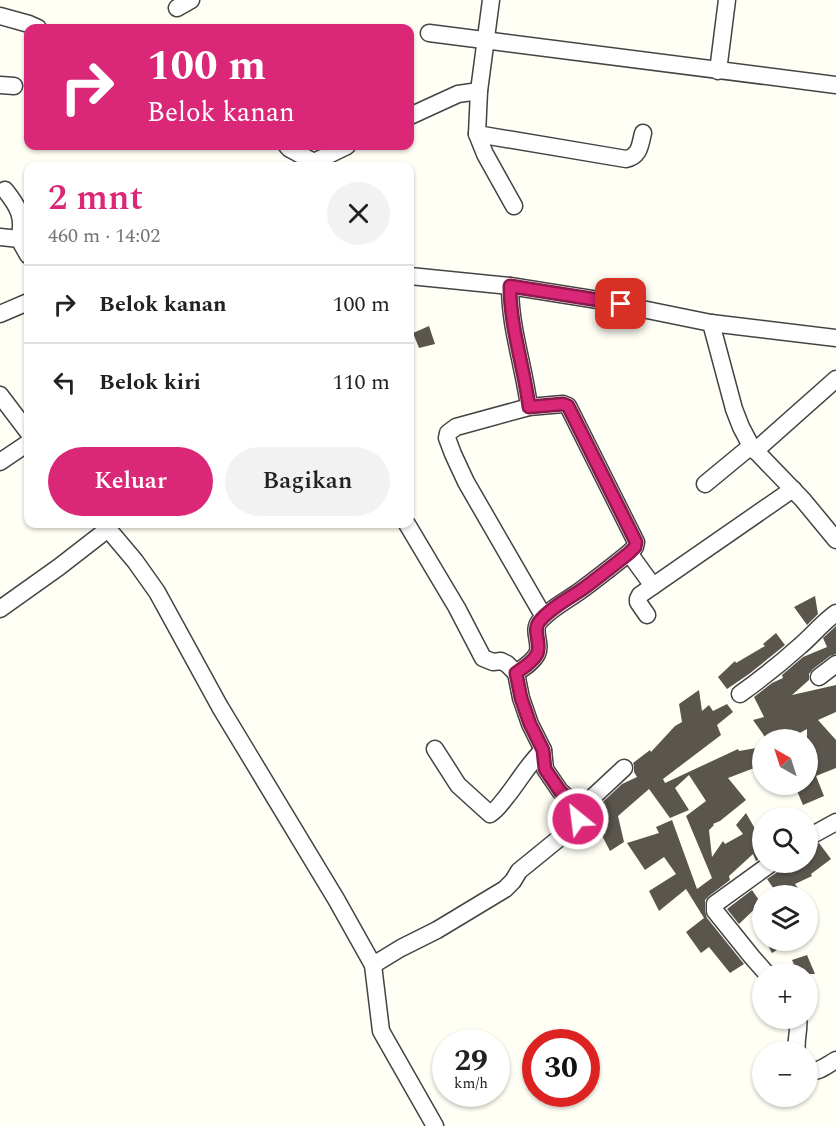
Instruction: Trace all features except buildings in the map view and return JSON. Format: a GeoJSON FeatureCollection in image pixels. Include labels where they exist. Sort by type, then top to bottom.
{"type":"FeatureCollection","features":[{"type":"Feature","properties":{"kind":"street"},"geometry":{"type":"LineString","coordinates":[[491,0],[479,91],[477,134],[485,154],[514,206]]}},
{"type":"Feature","properties":{"kind":"street"},"geometry":{"type":"LineString","coordinates":[[718,71],[727,0]]}},
{"type":"Feature","properties":{"kind":"street"},"geometry":{"type":"LineString","coordinates":[[0,16],[29,24]]}},
{"type":"Feature","properties":{"kind":"street"},"geometry":{"type":"LineString","coordinates":[[429,33],[836,85]]}},
{"type":"Feature","properties":{"kind":"street"},"geometry":{"type":"LineString","coordinates":[[414,114],[458,94],[479,91]]}},
{"type":"Feature","properties":{"kind":"street"},"geometry":{"type":"LineString","coordinates":[[477,134],[626,159],[634,157],[639,152],[643,133]]}},
{"type":"Feature","properties":{"kind":"street"},"geometry":{"type":"LineString","coordinates":[[292,150],[314,162],[339,150]]}},
{"type":"Feature","properties":{"kind":"street"},"geometry":{"type":"LineString","coordinates":[[5,190],[20,213],[22,229],[19,239],[24,248]]}},
{"type":"Feature","properties":{"kind":"street"},"geometry":{"type":"LineString","coordinates":[[0,237],[19,239]]}},
{"type":"Feature","properties":{"kind":"street"},"geometry":{"type":"LineString","coordinates":[[414,276],[510,286],[598,300],[711,323],[836,338]]}},
{"type":"Feature","properties":{"kind":"street"},"geometry":{"type":"LineString","coordinates":[[510,286],[515,338],[529,407]]}},
{"type":"Feature","properties":{"kind":"street"},"geometry":{"type":"LineString","coordinates":[[0,314],[24,304]]}},
{"type":"Feature","properties":{"kind":"street"},"geometry":{"type":"LineString","coordinates":[[711,323],[734,409],[753,449],[793,489],[836,540]]}},
{"type":"Feature","properties":{"kind":"street"},"geometry":{"type":"LineString","coordinates":[[705,484],[753,449],[836,379]]}},
{"type":"Feature","properties":{"kind":"street"},"geometry":{"type":"LineString","coordinates":[[0,395],[24,427]]}},
{"type":"Feature","properties":{"kind":"street"},"geometry":{"type":"LineString","coordinates":[[516,673],[538,652],[536,628],[538,623],[629,553],[635,547],[636,542],[568,406],[563,404],[529,407],[456,427],[448,433],[447,438],[466,482],[544,617]]}},
{"type":"Feature","properties":{"kind":"street"},"geometry":{"type":"LineString","coordinates":[[0,462],[24,446]]}},
{"type":"Feature","properties":{"kind":"street"},"geometry":{"type":"LineString","coordinates":[[647,615],[640,606],[638,599],[640,595],[793,489]]}},
{"type":"Feature","properties":{"kind":"street"},"geometry":{"type":"LineString","coordinates":[[0,609],[59,567],[103,528]]}},
{"type":"Feature","properties":{"kind":"street"},"geometry":{"type":"LineString","coordinates":[[107,528],[135,561],[157,592],[214,697],[336,899],[373,966],[381,1031],[435,1126]]}},
{"type":"Feature","properties":{"kind":"street"},"geometry":{"type":"LineString","coordinates":[[409,528],[458,608],[483,658],[493,662],[501,661],[516,673],[530,724],[543,750],[545,769],[560,791],[580,809]]}},
{"type":"Feature","properties":{"kind":"street"},"geometry":{"type":"LineString","coordinates":[[629,553],[653,586]]}},
{"type":"Feature","properties":{"kind":"street"},"geometry":{"type":"LineString","coordinates":[[740,694],[781,663],[836,613]]}},
{"type":"Feature","properties":{"kind":"street"},"geometry":{"type":"LineString","coordinates":[[819,677],[836,664]]}},
{"type":"Feature","properties":{"kind":"street"},"geometry":{"type":"LineString","coordinates":[[435,749],[458,784],[490,814],[543,750]]}},
{"type":"Feature","properties":{"kind":"street"},"geometry":{"type":"LineString","coordinates":[[373,966],[505,889],[519,871],[573,827],[580,809],[624,768]]}},
{"type":"Feature","properties":{"kind":"street"},"geometry":{"type":"LineString","coordinates":[[818,832],[836,822]]}},
{"type":"Feature","properties":{"kind":"street"},"geometry":{"type":"LineString","coordinates":[[757,963],[714,907],[758,873]]}},
{"type":"Feature","properties":{"kind":"street"},"geometry":{"type":"LineString","coordinates":[[818,1070],[836,1060]]}},
{"type":"Feature","properties":{"kind":"route"},"geometry":{"type":"LineString","coordinates":[[578,819],[580,809],[560,791],[545,769],[543,750],[530,724],[516,673],[538,652],[536,628],[538,623],[629,553],[635,547],[636,542],[568,406],[563,404],[529,407],[515,338],[510,286],[621,304]]}}]}
